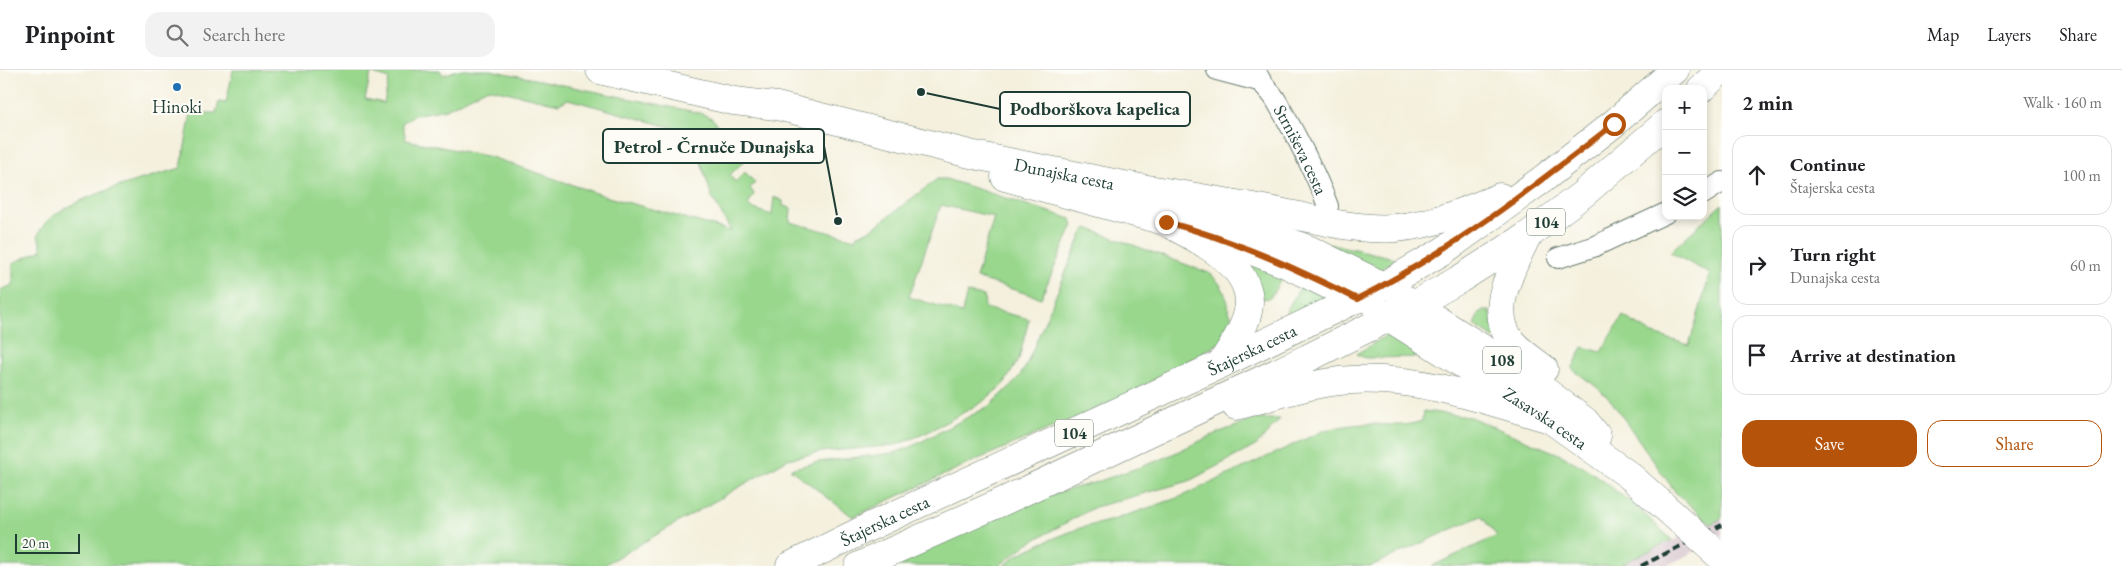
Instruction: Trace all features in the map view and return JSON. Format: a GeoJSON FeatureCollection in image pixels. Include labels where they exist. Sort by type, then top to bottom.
{"type":"FeatureCollection","features":[{"type":"Feature","properties":{"kind":"main road","name":"Dunajska cesta"},"geometry":{"type":"LineString","coordinates":[[600,70],[734,101],[777,106],[974,155],[1129,186],[1212,212],[1310,250],[1383,286]]}},
{"type":"Feature","properties":{"kind":"main road","name":"Štajerska cesta"},"geometry":{"type":"LineString","coordinates":[[790,566],[871,526],[1221,364],[1383,286],[1443,251],[1543,180],[1614,124],[1675,70]]}},
{"type":"Feature","properties":{"kind":"main road"},"geometry":{"type":"LineString","coordinates":[[1705,85],[1721,70]]}},
{"type":"Feature","properties":{"kind":"main road","name":"Dunajska cesta"},"geometry":{"type":"LineString","coordinates":[[734,101],[773,117],[927,155],[1204,232],[1246,247],[1299,270],[1357,299]]}},
{"type":"Feature","properties":{"kind":"main road","name":"Štajerska cesta"},"geometry":{"type":"LineString","coordinates":[[859,566],[1160,428],[1414,305],[1460,279],[1527,236],[1583,194],[1662,126]]}},
{"type":"Feature","properties":{"kind":"main road"},"geometry":{"type":"LineString","coordinates":[[1129,186],[1212,199],[1344,224],[1394,228],[1450,217],[1543,180]]}},
{"type":"Feature","properties":{"kind":"main road"},"geometry":{"type":"LineString","coordinates":[[1166,222],[1229,260],[1245,284],[1249,304],[1245,323],[1221,364]]}},
{"type":"Feature","properties":{"kind":"main road"},"geometry":{"type":"LineString","coordinates":[[1527,236],[1512,269],[1502,299],[1504,328],[1518,348],[1572,390],[1585,421]]}},
{"type":"Feature","properties":{"kind":"main road","name":"Zasavska cesta"},"geometry":{"type":"LineString","coordinates":[[1383,286],[1520,372],[1585,421],[1630,476]]}},
{"type":"Feature","properties":{"kind":"main road","name":"Zasavska cesta"},"geometry":{"type":"LineString","coordinates":[[1357,299],[1550,419],[1630,476],[1722,558]]}},
{"type":"Feature","properties":{"kind":"main road"},"geometry":{"type":"LineString","coordinates":[[1160,428],[1314,385],[1352,380],[1387,380],[1476,396],[1550,419]]}},
{"type":"Feature","properties":{"kind":"street"},"geometry":{"type":"LineString","coordinates":[[1217,70],[1258,75]]}},
{"type":"Feature","properties":{"kind":"street","name":"Strniševa cesta"},"geometry":{"type":"LineString","coordinates":[[1258,75],[1276,100],[1319,184],[1328,206]]}},
{"type":"Feature","properties":{"kind":"street"},"geometry":{"type":"LineString","coordinates":[[1707,191],[1722,182]]}},
{"type":"Feature","properties":{"kind":"street"},"geometry":{"type":"LineString","coordinates":[[1558,258],[1593,247],[1662,215]]}},
{"type":"Feature","properties":{"kind":"shaded area"},"geometry":{"type":"Polygon","coordinates":[[[1722,518],[1722,536],[1665,566],[1617,566],[1722,518]]]}},
{"type":"Feature","properties":{"kind":"green space"},"geometry":{"type":"Polygon","coordinates":[[[233,70],[440,70],[443,75],[458,70],[490,70],[700,113],[712,118],[743,162],[730,175],[735,182],[745,172],[755,183],[750,188],[754,194],[748,205],[772,215],[774,197],[783,201],[783,206],[791,208],[790,222],[855,239],[857,235],[872,229],[937,179],[946,179],[1071,219],[1073,225],[1041,298],[976,278],[994,217],[941,205],[909,297],[962,313],[967,293],[984,296],[985,308],[1029,319],[1019,359],[1004,384],[981,403],[926,433],[896,445],[820,452],[788,459],[602,566],[0,566],[0,290],[13,285],[13,263],[42,250],[38,235],[46,222],[73,204],[110,189],[181,168],[191,113],[216,113],[219,102],[226,103],[233,70]],[[371,73],[365,99],[384,103],[389,79],[371,73]],[[488,88],[446,109],[414,115],[402,123],[406,140],[491,157],[608,197],[731,231],[712,197],[692,133],[568,99],[559,104],[488,88]]]}},
{"type":"Feature","properties":{"kind":"green space"},"geometry":{"type":"Polygon","coordinates":[[[1722,204],[1722,518],[1711,524],[1676,493],[1612,402],[1598,388],[1572,369],[1583,347],[1601,352],[1623,316],[1653,334],[1689,345],[1710,274],[1670,252],[1705,220],[1707,220],[1722,204]]]}},
{"type":"Feature","properties":{"kind":"green space"},"geometry":{"type":"Polygon","coordinates":[[[1087,228],[1209,273],[1222,288],[1233,318],[1223,341],[1122,398],[976,460],[853,517],[790,469],[818,462],[894,453],[911,447],[991,405],[1016,381],[1025,368],[1082,234],[1087,228]]]}},
{"type":"Feature","properties":{"kind":"green space"},"geometry":{"type":"Polygon","coordinates":[[[1327,244],[1331,244],[1395,258],[1377,271],[1327,244]]]}},
{"type":"Feature","properties":{"kind":"green space"},"geometry":{"type":"Polygon","coordinates":[[[1253,265],[1283,277],[1270,298],[1259,299],[1250,266],[1253,265]]]}},
{"type":"Feature","properties":{"kind":"green space"},"geometry":{"type":"Polygon","coordinates":[[[1301,286],[1325,295],[1324,298],[1286,318],[1288,308],[1301,286]]]}},
{"type":"Feature","properties":{"kind":"green space"},"geometry":{"type":"Polygon","coordinates":[[[1490,311],[1496,335],[1494,338],[1474,325],[1479,313],[1490,311]]]}},
{"type":"Feature","properties":{"kind":"green space"},"geometry":{"type":"Polygon","coordinates":[[[1394,331],[1426,357],[1365,358],[1356,354],[1394,331]]]}},
{"type":"Feature","properties":{"kind":"green space"},"geometry":{"type":"Polygon","coordinates":[[[1423,411],[1470,417],[1561,455],[1587,469],[1606,483],[1640,510],[1672,540],[1617,566],[1432,566],[1497,536],[1481,516],[1371,566],[1004,566],[1017,555],[1042,543],[1080,528],[1113,520],[1180,497],[1325,430],[1368,424],[1401,425],[1414,423],[1422,421],[1423,411]]]}},
{"type":"Feature","properties":{"kind":"green space"},"geometry":{"type":"Polygon","coordinates":[[[1256,419],[1280,419],[1257,445],[1189,481],[1095,507],[1027,544],[999,566],[887,566],[1038,498],[1097,482],[1160,460],[1217,433],[1256,419]]]}},
{"type":"Feature","properties":{"kind":"railway"},"geometry":{"type":"LineString","coordinates":[[1641,566],[1722,525]]}},
{"type":"Feature","properties":{"kind":"place","name":"Hinoki"},"geometry":{"type":"Point","coordinates":[177,87]}},
{"type":"Feature","properties":{"kind":"place","name":"Podborškova kapelica"},"geometry":{"type":"Point","coordinates":[921,92]}},
{"type":"Feature","properties":{"kind":"place","name":"Petrol - Črnuče Dunajska"},"geometry":{"type":"Point","coordinates":[838,221]}},
{"type":"Feature","properties":{"kind":"route"},"geometry":{"type":"LineString","coordinates":[[1166,222],[1204,232],[1246,247],[1299,270],[1357,299],[1443,251],[1543,180],[1614,124]]}}]}
